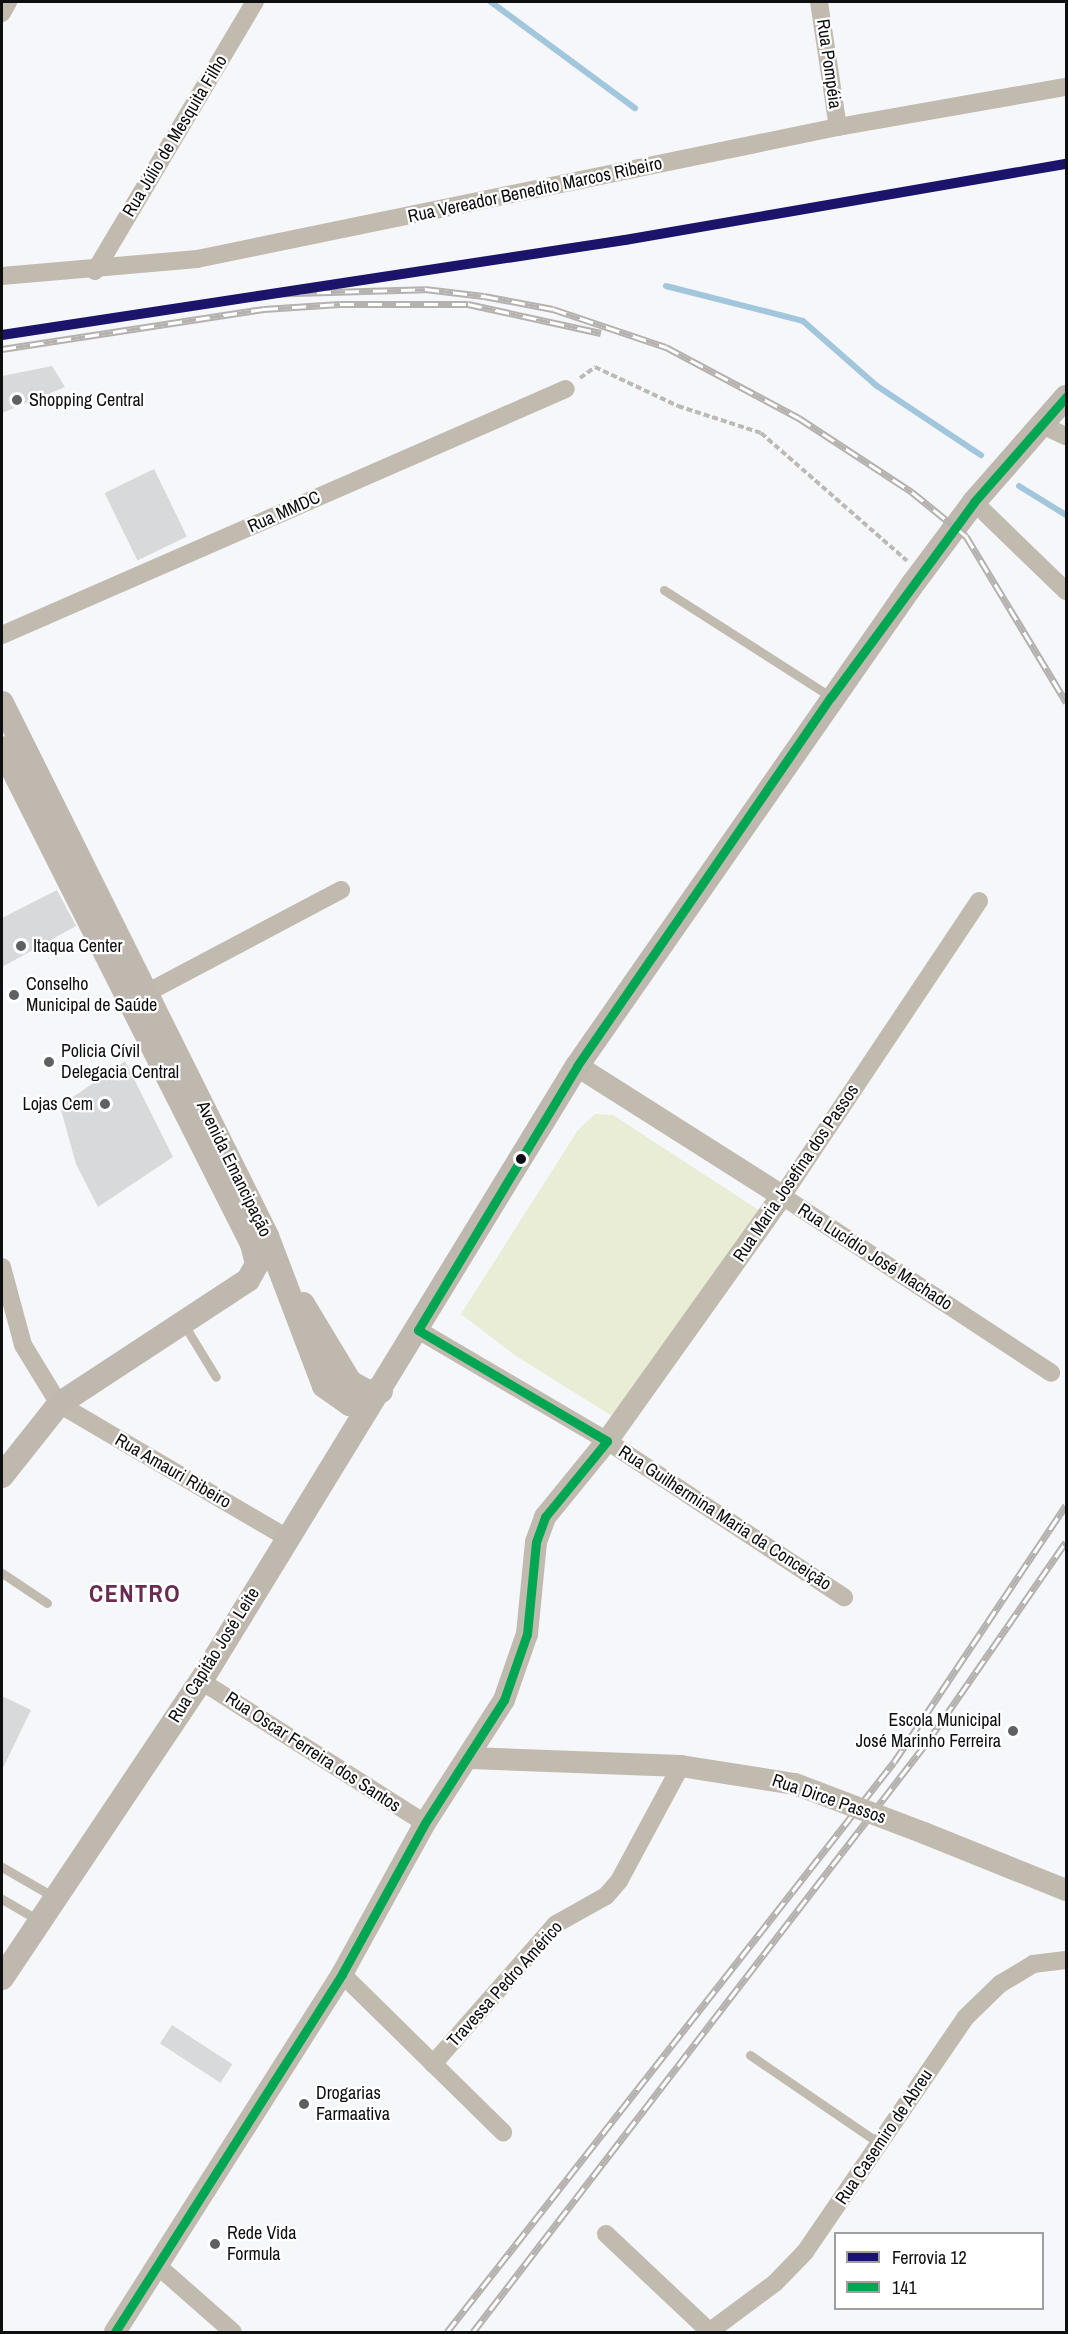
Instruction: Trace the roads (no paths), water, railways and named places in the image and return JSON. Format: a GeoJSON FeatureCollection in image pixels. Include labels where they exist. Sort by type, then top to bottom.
{"type":"FeatureCollection","features":[{"type":"Feature","properties":{"kind":"main road"},"geometry":{"type":"LineString","coordinates":[[348,1442],[578,1066],[831,697],[974,502],[1066,397]]}},
{"type":"Feature","properties":{"kind":"main road","name":"Avenida Emancipação"},"geometry":{"type":"LineString","coordinates":[[2,703],[252,1244],[257,1264],[248,1280]]}},
{"type":"Feature","properties":{"kind":"main road","name":"Avenida Emancipação"},"geometry":{"type":"LineString","coordinates":[[2,748],[282,1269],[309,1353],[328,1392],[350,1404]]}},
{"type":"Feature","properties":{"kind":"main road"},"geometry":{"type":"LineString","coordinates":[[282,1269],[350,1382],[381,1391]]}},
{"type":"Feature","properties":{"kind":"main road"},"geometry":{"type":"LineString","coordinates":[[2,1476],[59,1404],[182,1321],[248,1280],[272,1288],[309,1353]]}},
{"type":"Feature","properties":{"kind":"main road"},"geometry":{"type":"LineString","coordinates":[[350,1404],[381,1391]]}},
{"type":"Feature","properties":{"kind":"main road","name":"Rua Capitão José Leite"},"geometry":{"type":"LineString","coordinates":[[2,1978],[201,1680],[348,1442],[350,1404]]}},
{"type":"Feature","properties":{"kind":"street"},"geometry":{"type":"LineString","coordinates":[[2,12],[8,2]]}},
{"type":"Feature","properties":{"kind":"street","name":"Rua Júlio de Mesquita Filho"},"geometry":{"type":"LineString","coordinates":[[95,271],[252,2]]}},
{"type":"Feature","properties":{"kind":"street","name":"Rua Pompéia"},"geometry":{"type":"LineString","coordinates":[[819,2],[838,127]]}},
{"type":"Feature","properties":{"kind":"street","name":"Rua Vereador Benedito Marcos Ribeiro"},"geometry":{"type":"LineString","coordinates":[[2,276],[95,271],[274,245],[838,127],[1066,87]]}},
{"type":"Feature","properties":{"kind":"street","name":"Rua MMDC"},"geometry":{"type":"LineString","coordinates":[[2,635],[566,389]]}},
{"type":"Feature","properties":{"kind":"street"},"geometry":{"type":"LineString","coordinates":[[1042,425],[1066,436]]}},
{"type":"Feature","properties":{"kind":"street"},"geometry":{"type":"LineString","coordinates":[[974,502],[1066,591]]}},
{"type":"Feature","properties":{"kind":"street"},"geometry":{"type":"LineString","coordinates":[[137,998],[341,890]]}},
{"type":"Feature","properties":{"kind":"street","name":"Rua Maria Josefina dos Passos"},"geometry":{"type":"LineString","coordinates":[[115,2332],[159,2267],[342,1974],[425,1823],[471,1758],[517,1669],[545,1517],[608,1441],[782,1196],[979,901]]}},
{"type":"Feature","properties":{"kind":"street","name":"Rua Lucídio José Machado"},"geometry":{"type":"LineString","coordinates":[[578,1066],[782,1196],[1051,1373]]}},
{"type":"Feature","properties":{"kind":"street"},"geometry":{"type":"LineString","coordinates":[[2,1267],[23,1345],[59,1404]]}},
{"type":"Feature","properties":{"kind":"street","name":"Rua Guilhermina Maria da Conceição"},"geometry":{"type":"LineString","coordinates":[[418,1330],[608,1441],[844,1597]]}},
{"type":"Feature","properties":{"kind":"street","name":"Rua Amauri Ribeiro"},"geometry":{"type":"LineString","coordinates":[[59,1404],[287,1538]]}},
{"type":"Feature","properties":{"kind":"street","name":"Rua Oscar Ferreira dos Santos"},"geometry":{"type":"LineString","coordinates":[[201,1680],[425,1823]]}},
{"type":"Feature","properties":{"kind":"street","name":"Rua Dirce Passos"},"geometry":{"type":"LineString","coordinates":[[471,1758],[681,1766],[795,1784],[1066,1890]]}},
{"type":"Feature","properties":{"kind":"street","name":"Travessa Pedro Américo"},"geometry":{"type":"LineString","coordinates":[[433,2064],[556,1924],[606,1896],[619,1881],[681,1766]]}},
{"type":"Feature","properties":{"kind":"street","name":"Rua Casemiro de Abreu"},"geometry":{"type":"LineString","coordinates":[[709,2332],[775,2283],[805,2253],[965,2018],[1000,1984],[1034,1964],[1066,1960]]}},
{"type":"Feature","properties":{"kind":"street","name":"Travessa Pedro Américo"},"geometry":{"type":"LineString","coordinates":[[342,1974],[503,2132]]}},
{"type":"Feature","properties":{"kind":"street"},"geometry":{"type":"LineString","coordinates":[[606,2234],[709,2332]]}},
{"type":"Feature","properties":{"kind":"street"},"geometry":{"type":"LineString","coordinates":[[159,2267],[233,2332]]}},
{"type":"Feature","properties":{"kind":"lane"},"geometry":{"type":"LineString","coordinates":[[664,590],[831,697]]}},
{"type":"Feature","properties":{"kind":"lane"},"geometry":{"type":"LineString","coordinates":[[182,1321],[216,1377]]}},
{"type":"Feature","properties":{"kind":"lane"},"geometry":{"type":"LineString","coordinates":[[2,1573],[46,1603]]}},
{"type":"Feature","properties":{"kind":"lane"},"geometry":{"type":"LineString","coordinates":[[2,1867],[54,1897]]}},
{"type":"Feature","properties":{"kind":"lane"},"geometry":{"type":"LineString","coordinates":[[2,1899],[39,1921]]}},
{"type":"Feature","properties":{"kind":"lane"},"geometry":{"type":"LineString","coordinates":[[750,2055],[879,2144]]}},
{"type":"Feature","properties":{"kind":"waterway"},"geometry":{"type":"LineString","coordinates":[[491,2],[635,108]]}},
{"type":"Feature","properties":{"kind":"waterway"},"geometry":{"type":"LineString","coordinates":[[666,286],[803,321],[877,386],[981,455]]}},
{"type":"Feature","properties":{"kind":"waterway"},"geometry":{"type":"LineString","coordinates":[[1019,486],[1066,515]]}},
{"type":"Feature","properties":{"kind":"railway"},"geometry":{"type":"LineString","coordinates":[[261,294],[425,289],[484,296],[553,309],[666,347],[799,418],[912,492],[966,536],[1066,702]]}},
{"type":"Feature","properties":{"kind":"railway"},"geometry":{"type":"LineString","coordinates":[[2,349],[264,309],[340,304],[468,304],[601,333]]}},
{"type":"Feature","properties":{"kind":"railway"},"geometry":{"type":"LineString","coordinates":[[447,2332],[894,1762],[1066,1505]]}},
{"type":"Feature","properties":{"kind":"railway"},"geometry":{"type":"LineString","coordinates":[[473,2332],[928,1741],[1066,1542]]}},
{"type":"Feature","properties":{"kind":"rail line","name":"12"},"geometry":{"type":"LineString","coordinates":[[2,335],[625,240],[1066,164]]}},
{"type":"Feature","properties":{"kind":"place","name":"Shopping Central"},"geometry":{"type":"Point","coordinates":[17,400]}},
{"type":"Feature","properties":{"kind":"place","name":"Itaqua Center"},"geometry":{"type":"Point","coordinates":[21,946]}},
{"type":"Feature","properties":{"kind":"place","name":"Conselho Municipal de Saúde"},"geometry":{"type":"Point","coordinates":[14,995]}},
{"type":"Feature","properties":{"kind":"place","name":"Policia Cívil Delegacia Central"},"geometry":{"type":"Point","coordinates":[49,1062]}},
{"type":"Feature","properties":{"kind":"place","name":"Lojas Cem"},"geometry":{"type":"Point","coordinates":[105,1104]}},
{"type":"Feature","properties":{"kind":"place","name":"Escola Municipal José Marinho Ferreira"},"geometry":{"type":"Point","coordinates":[1013,1731]}},
{"type":"Feature","properties":{"kind":"place","name":"Drogarias Farmaativa"},"geometry":{"type":"Point","coordinates":[304,2104]}},
{"type":"Feature","properties":{"kind":"place","name":"Rede Vida Formula"},"geometry":{"type":"Point","coordinates":[215,2244]}},
{"type":"Feature","properties":{"kind":"district","name":"CENTRO"},"geometry":{"type":"Point","coordinates":[135,1594]}}]}
